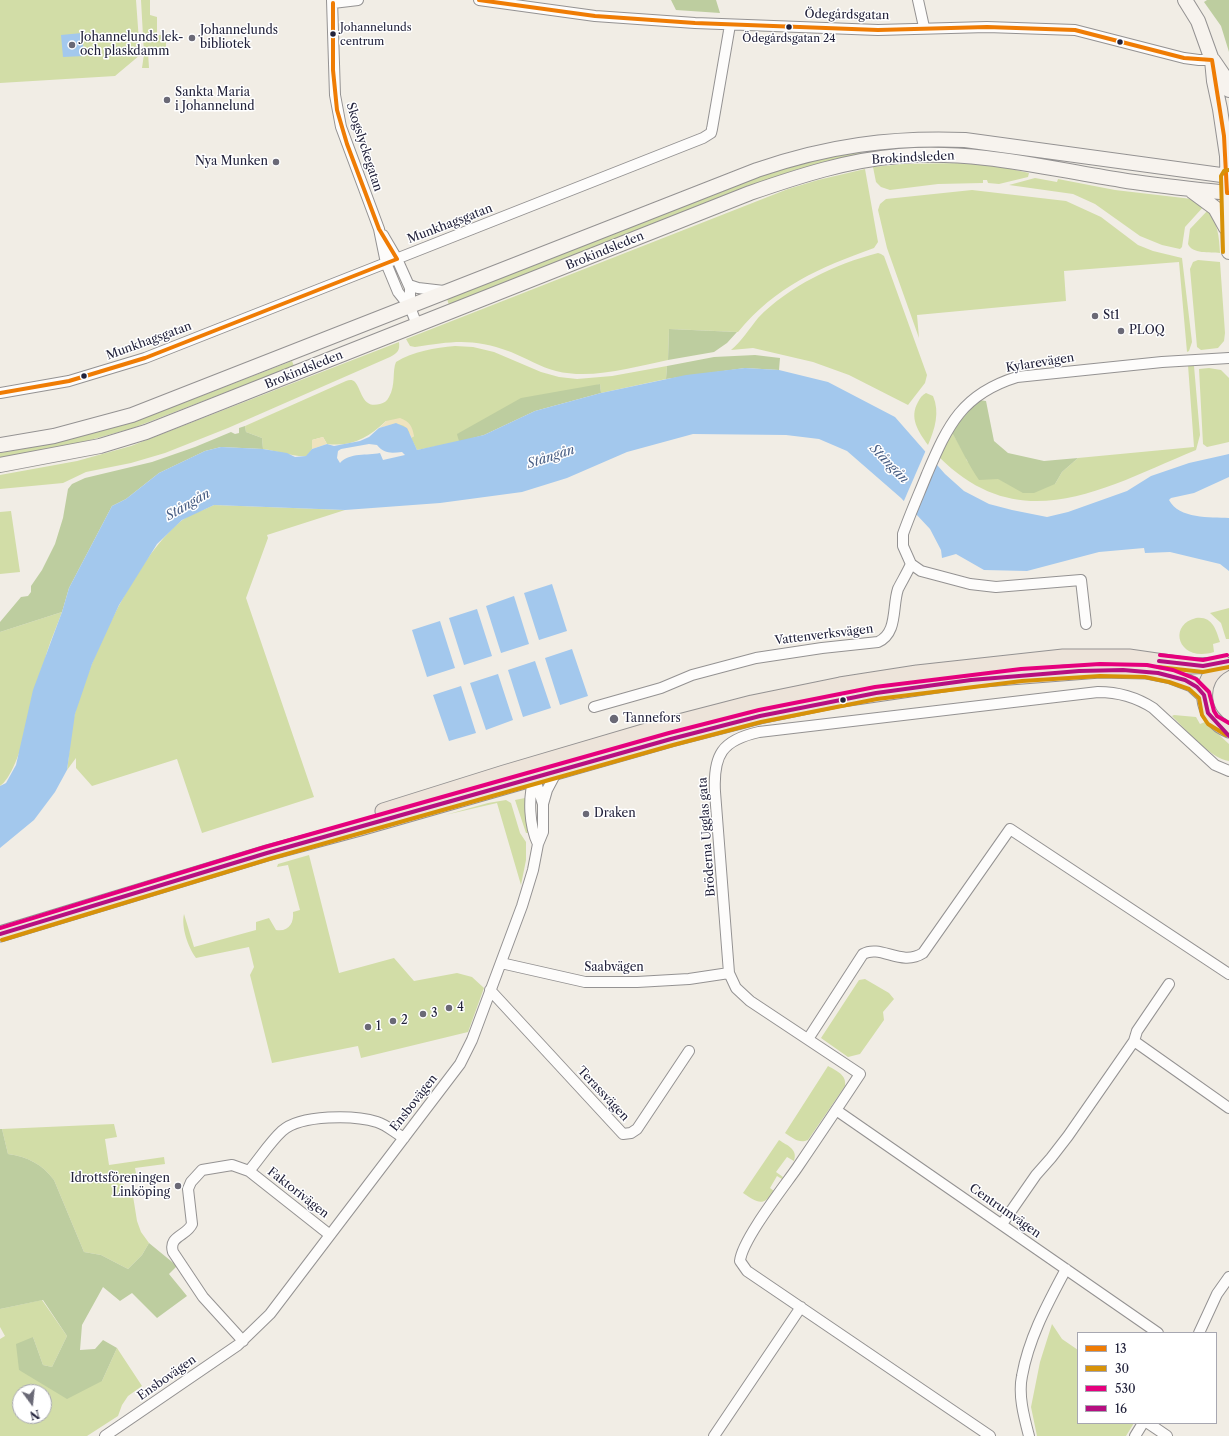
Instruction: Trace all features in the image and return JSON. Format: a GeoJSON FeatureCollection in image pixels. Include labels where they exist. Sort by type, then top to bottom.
{"type":"FeatureCollection","features":[{"type":"Feature","properties":{"kind":"main road"},"geometry":{"type":"LineString","coordinates":[[1190,1],[1212,60],[1214,81],[1223,128],[1228,176],[1229,252]]}},
{"type":"Feature","properties":{"kind":"main road"},"geometry":{"type":"LineString","coordinates":[[1212,60],[1224,76],[1229,90]]}},
{"type":"Feature","properties":{"kind":"main road","name":"Brokindsleden"},"geometry":{"type":"LineString","coordinates":[[0,445],[54,436],[132,415],[758,170],[814,153],[870,142],[930,139],[965,140],[1228,176]]}},
{"type":"Feature","properties":{"kind":"main road","name":"Brokindsleden"},"geometry":{"type":"LineString","coordinates":[[0,465],[100,446],[146,432],[750,193],[824,170],[865,160],[929,155],[987,157],[1013,160],[1121,180],[1228,193]]}},
{"type":"Feature","properties":{"kind":"main road"},"geometry":{"type":"LineString","coordinates":[[1189,189],[1201,196],[1215,208],[1228,231]]}},
{"type":"Feature","properties":{"kind":"main road"},"geometry":{"type":"LineString","coordinates":[[0,934],[533,771],[660,727],[752,703],[903,675],[1063,657],[1129,658],[1191,666],[1225,663]]}},
{"type":"Feature","properties":{"kind":"main road"},"geometry":{"type":"LineString","coordinates":[[1225,663],[1210,675],[1204,695],[1208,713],[1226,730]]}},
{"type":"Feature","properties":{"kind":"main road"},"geometry":{"type":"LineString","coordinates":[[533,771],[557,771],[760,716],[876,693],[971,680],[1079,670],[1123,670],[1158,673],[1171,676],[1192,684],[1204,695]]}},
{"type":"Feature","properties":{"kind":"street"},"geometry":{"type":"LineString","coordinates":[[333,2],[358,0]]}},
{"type":"Feature","properties":{"kind":"street","name":"Ödegårdsgatan"},"geometry":{"type":"LineString","coordinates":[[480,0],[595,16],[730,24],[878,30],[924,27],[999,27],[1075,30],[1184,58],[1212,60]]}},
{"type":"Feature","properties":{"kind":"street"},"geometry":{"type":"LineString","coordinates":[[918,0],[924,27]]}},
{"type":"Feature","properties":{"kind":"street","name":"Skogslyckegatan"},"geometry":{"type":"LineString","coordinates":[[333,2],[333,70],[337,110],[347,144],[379,229],[386,263],[398,292],[410,307]]}},
{"type":"Feature","properties":{"kind":"street","name":"Munkhagsgatan"},"geometry":{"type":"LineString","coordinates":[[0,393],[69,381],[145,358],[703,138],[711,133],[730,24]]}},
{"type":"Feature","properties":{"kind":"street","name":"Skogslyckegatan"},"geometry":{"type":"LineString","coordinates":[[379,229],[397,259],[408,285],[410,307],[417,325]]}},
{"type":"Feature","properties":{"kind":"street","name":"Brokindsleden"},"geometry":{"type":"LineString","coordinates":[[408,285],[418,288],[448,292]]}},
{"type":"Feature","properties":{"kind":"street","name":"Kylarevägen"},"geometry":{"type":"LineString","coordinates":[[911,564],[903,546],[903,534],[906,523],[942,440],[953,420],[976,397],[1003,382],[1017,377],[1162,362],[1229,358]]}},
{"type":"Feature","properties":{"kind":"street"},"geometry":{"type":"LineString","coordinates":[[911,564],[921,571],[970,584],[986,586],[1080,580],[1086,624]]}},
{"type":"Feature","properties":{"kind":"street","name":"Vattenverksvägen"},"geometry":{"type":"LineString","coordinates":[[594,707],[661,688],[692,675],[756,658],[822,648],[878,642],[886,638],[890,632],[898,590],[911,564]]}},
{"type":"Feature","properties":{"kind":"street","name":"Bröderna Ugglas gata"},"geometry":{"type":"LineString","coordinates":[[836,1110],[860,1074],[750,1001],[736,988],[729,973],[715,768],[726,745],[739,737],[759,732],[1098,692],[1112,692],[1141,700],[1153,708],[1215,764],[1229,771]]}},
{"type":"Feature","properties":{"kind":"street","name":"Ensbovägen"},"geometry":{"type":"LineString","coordinates":[[105,1436],[243,1341],[270,1314],[460,1064],[472,1040],[501,963],[533,870],[538,844],[543,832],[543,804],[533,771]]}},
{"type":"Feature","properties":{"kind":"street","name":"Ensbovägen"},"geometry":{"type":"LineString","coordinates":[[533,771],[530,794],[532,832],[538,844]]}},
{"type":"Feature","properties":{"kind":"street","name":"Ensbovägen"},"geometry":{"type":"LineString","coordinates":[[543,804],[557,771]]}},
{"type":"Feature","properties":{"kind":"street"},"geometry":{"type":"LineString","coordinates":[[808,1039],[863,954],[874,952],[908,958],[916,957],[922,953],[1010,829],[1229,974]]}},
{"type":"Feature","properties":{"kind":"street","name":"Saabvägen"},"geometry":{"type":"LineString","coordinates":[[501,963],[585,982],[637,982],[689,979],[729,973]]}},
{"type":"Feature","properties":{"kind":"street"},"geometry":{"type":"LineString","coordinates":[[1002,1224],[1036,1175],[1068,1136],[1134,1041],[1137,1031],[1169,984]]}},
{"type":"Feature","properties":{"kind":"street","name":"Terassvägen"},"geometry":{"type":"LineString","coordinates":[[490,990],[623,1134],[638,1130],[689,1051]]}},
{"type":"Feature","properties":{"kind":"street"},"geometry":{"type":"LineString","coordinates":[[1134,1041],[1229,1108]]}},
{"type":"Feature","properties":{"kind":"street"},"geometry":{"type":"LineString","coordinates":[[836,1110],[740,1253],[740,1261],[747,1271],[990,1436]]}},
{"type":"Feature","properties":{"kind":"street","name":"Centrumvägen"},"geometry":{"type":"LineString","coordinates":[[836,1110],[1157,1332]]}},
{"type":"Feature","properties":{"kind":"street"},"geometry":{"type":"LineString","coordinates":[[243,1341],[203,1297],[171,1247],[174,1239],[190,1229],[192,1224],[188,1189],[191,1182],[202,1170],[232,1165],[249,1171],[283,1130],[301,1122],[354,1118],[379,1122],[404,1138]]}},
{"type":"Feature","properties":{"kind":"street","name":"Faktorivägen"},"geometry":{"type":"LineString","coordinates":[[249,1171],[330,1235]]}},
{"type":"Feature","properties":{"kind":"street"},"geometry":{"type":"LineString","coordinates":[[1029,1436],[1022,1407],[1021,1377],[1031,1341],[1044,1310],[1066,1269]]}},
{"type":"Feature","properties":{"kind":"street"},"geometry":{"type":"LineString","coordinates":[[1199,1332],[1217,1294],[1229,1277]]}},
{"type":"Feature","properties":{"kind":"street"},"geometry":{"type":"LineString","coordinates":[[714,1436],[800,1307]]}},
{"type":"Feature","properties":{"kind":"street"},"geometry":{"type":"LineString","coordinates":[[1135,1436],[1142,1424]]}},
{"type":"Feature","properties":{"kind":"street"},"geometry":{"type":"LineString","coordinates":[[1149,1424],[1167,1436]]}},
{"type":"Feature","properties":{"kind":"green space"},"geometry":{"type":"Polygon","coordinates":[[[0,0],[136,0],[140,55],[115,76],[0,83],[0,0]]]}},
{"type":"Feature","properties":{"kind":"green space"},"geometry":{"type":"Polygon","coordinates":[[[141,0],[150,0],[150,15],[157,17],[157,35],[166,35],[166,47],[160,52],[148,52],[149,68],[142,68],[144,54],[141,0]]]}},
{"type":"Feature","properties":{"kind":"green space"},"geometry":{"type":"Polygon","coordinates":[[[671,0],[716,0],[720,13],[676,10],[671,0]]]}},
{"type":"Feature","properties":{"kind":"green space"},"geometry":{"type":"Polygon","coordinates":[[[1207,0],[1229,0],[1229,52],[1221,26],[1204,2],[1207,0]]]}},
{"type":"Feature","properties":{"kind":"green space"},"geometry":{"type":"Polygon","coordinates":[[[928,145],[987,148],[986,151],[871,153],[870,149],[928,145]]]}},
{"type":"Feature","properties":{"kind":"green space"},"geometry":{"type":"Polygon","coordinates":[[[861,150],[862,155],[798,169],[761,182],[449,305],[447,299],[758,177],[796,164],[861,150]]]}},
{"type":"Feature","properties":{"kind":"green space"},"geometry":{"type":"Polygon","coordinates":[[[965,163],[993,165],[1029,173],[1028,177],[999,184],[988,183],[987,180],[983,180],[983,183],[938,184],[890,190],[881,187],[876,182],[873,167],[904,164],[965,163]]]}},
{"type":"Feature","properties":{"kind":"green space"},"geometry":{"type":"Polygon","coordinates":[[[865,169],[878,242],[874,248],[817,271],[783,290],[752,316],[738,332],[669,329],[668,360],[612,372],[584,374],[570,373],[550,369],[511,352],[485,344],[452,342],[415,347],[410,346],[406,339],[788,189],[865,169]]]}},
{"type":"Feature","properties":{"kind":"green space"},"geometry":{"type":"Polygon","coordinates":[[[1035,178],[1057,182],[1058,179],[1115,190],[1192,199],[1205,205],[1185,227],[1182,247],[1180,249],[1162,245],[1140,236],[1095,204],[1073,194],[1009,185],[1035,178]]]}},
{"type":"Feature","properties":{"kind":"green space"},"geometry":{"type":"Polygon","coordinates":[[[972,190],[1066,201],[1101,217],[1138,245],[1153,251],[1182,258],[1192,342],[1189,351],[1187,352],[1179,262],[1064,271],[1066,301],[917,315],[919,338],[887,248],[878,210],[880,204],[886,199],[972,190]]]}},
{"type":"Feature","properties":{"kind":"green space"},"geometry":{"type":"Polygon","coordinates":[[[1208,210],[1214,220],[1217,230],[1220,253],[1197,251],[1188,244],[1190,229],[1208,210]]]}},
{"type":"Feature","properties":{"kind":"green space"},"geometry":{"type":"Polygon","coordinates":[[[878,253],[884,256],[927,375],[925,383],[908,405],[849,375],[813,362],[753,348],[731,350],[770,306],[798,286],[845,263],[878,253]]]}},
{"type":"Feature","properties":{"kind":"green space"},"geometry":{"type":"Polygon","coordinates":[[[1198,260],[1220,262],[1225,333],[1224,341],[1218,348],[1201,350],[1197,347],[1190,269],[1193,262],[1198,260]]]}},
{"type":"Feature","properties":{"kind":"green space"},"geometry":{"type":"Polygon","coordinates":[[[669,329],[737,332],[727,343],[714,352],[668,360],[669,329]]]}},
{"type":"Feature","properties":{"kind":"green space"},"geometry":{"type":"Polygon","coordinates":[[[399,342],[398,351],[390,357],[228,428],[165,453],[131,463],[86,472],[63,483],[0,489],[0,475],[77,461],[131,446],[399,342]]]}},
{"type":"Feature","properties":{"kind":"green space"},"geometry":{"type":"Polygon","coordinates":[[[455,346],[473,347],[494,352],[541,372],[559,377],[577,379],[612,376],[667,366],[666,379],[601,393],[600,384],[458,434],[459,442],[417,450],[411,438],[414,436],[386,421],[366,437],[352,443],[336,445],[327,444],[323,437],[312,440],[312,449],[307,456],[291,455],[263,449],[262,438],[246,432],[245,426],[348,380],[355,382],[363,398],[369,404],[374,405],[383,403],[387,400],[391,392],[396,362],[417,353],[432,349],[455,346]]]}},
{"type":"Feature","properties":{"kind":"green space"},"geometry":{"type":"Polygon","coordinates":[[[755,355],[780,358],[779,370],[745,368],[666,379],[667,366],[714,357],[755,355]]]}},
{"type":"Feature","properties":{"kind":"green space"},"geometry":{"type":"Polygon","coordinates":[[[292,361],[294,366],[133,428],[83,442],[0,458],[0,453],[56,443],[131,423],[292,361]]]}},
{"type":"Feature","properties":{"kind":"green space"},"geometry":{"type":"Polygon","coordinates":[[[1188,365],[1194,366],[1200,435],[1196,450],[1130,478],[1097,490],[1065,498],[1033,501],[1002,496],[970,482],[939,457],[951,431],[965,454],[967,461],[1010,485],[1055,484],[1062,472],[1078,458],[1194,447],[1188,365]]]}},
{"type":"Feature","properties":{"kind":"green space"},"geometry":{"type":"Polygon","coordinates":[[[1209,368],[1221,370],[1229,378],[1229,442],[1207,447],[1203,444],[1199,369],[1209,368]]]}},
{"type":"Feature","properties":{"kind":"green space"},"geometry":{"type":"Polygon","coordinates":[[[600,384],[601,393],[535,411],[484,435],[459,442],[457,434],[521,398],[600,384]]]}},
{"type":"Feature","properties":{"kind":"green space"},"geometry":{"type":"Polygon","coordinates":[[[926,393],[933,396],[936,408],[935,427],[928,445],[918,429],[914,414],[915,408],[919,401],[926,393]]]}},
{"type":"Feature","properties":{"kind":"green space"},"geometry":{"type":"Polygon","coordinates":[[[979,400],[986,401],[994,441],[1008,453],[1044,461],[1078,458],[1062,472],[1055,484],[1034,493],[1023,493],[998,479],[979,480],[951,431],[979,400]]]}},
{"type":"Feature","properties":{"kind":"green space"},"geometry":{"type":"Polygon","coordinates":[[[245,426],[246,432],[262,438],[263,449],[221,447],[205,451],[159,473],[126,499],[112,506],[69,588],[62,612],[0,632],[0,622],[21,597],[28,596],[31,592],[31,586],[42,570],[55,544],[63,518],[68,489],[72,484],[85,478],[152,462],[195,447],[231,432],[235,434],[239,433],[239,428],[245,426]]]}},
{"type":"Feature","properties":{"kind":"green space"},"geometry":{"type":"Polygon","coordinates":[[[214,505],[345,510],[267,535],[268,538],[246,598],[314,797],[202,833],[177,759],[92,786],[76,768],[76,758],[67,770],[73,720],[82,690],[103,637],[131,583],[147,559],[164,538],[181,521],[214,505]]]}},
{"type":"Feature","properties":{"kind":"green space"},"geometry":{"type":"Polygon","coordinates":[[[11,511],[20,572],[0,574],[0,512],[11,511]]]}},
{"type":"Feature","properties":{"kind":"green space"},"geometry":{"type":"Polygon","coordinates":[[[1229,608],[1229,639],[1226,639],[1221,623],[1210,613],[1229,608]]]}},
{"type":"Feature","properties":{"kind":"green space"},"geometry":{"type":"Polygon","coordinates":[[[62,612],[50,642],[22,745],[8,778],[0,786],[0,632],[62,612]]]}},
{"type":"Feature","properties":{"kind":"green space"},"geometry":{"type":"Polygon","coordinates":[[[1196,618],[1210,621],[1215,628],[1220,642],[1213,644],[1214,652],[1202,654],[1192,652],[1185,648],[1181,642],[1179,635],[1182,628],[1187,622],[1196,618]]]}},
{"type":"Feature","properties":{"kind":"green space"},"geometry":{"type":"Polygon","coordinates":[[[1172,716],[1196,717],[1200,724],[1205,722],[1229,744],[1229,761],[1214,755],[1206,749],[1172,716]]]}},
{"type":"Feature","properties":{"kind":"green space"},"geometry":{"type":"Polygon","coordinates":[[[525,798],[527,802],[528,833],[526,833],[515,800],[525,798]]]}},
{"type":"Feature","properties":{"kind":"green space"},"geometry":{"type":"Polygon","coordinates":[[[506,800],[511,803],[520,833],[526,842],[526,860],[521,885],[497,803],[445,815],[488,803],[506,800]]]}},
{"type":"Feature","properties":{"kind":"green space"},"geometry":{"type":"Polygon","coordinates":[[[309,855],[339,973],[394,958],[414,981],[457,973],[472,977],[484,988],[468,1032],[361,1058],[358,1046],[272,1063],[250,975],[254,967],[249,947],[196,958],[186,937],[183,919],[184,914],[194,947],[256,930],[256,922],[269,918],[276,930],[284,930],[290,926],[293,920],[293,912],[300,910],[288,865],[277,867],[278,864],[309,855]]]}},
{"type":"Feature","properties":{"kind":"green space"},"geometry":{"type":"Polygon","coordinates":[[[865,979],[889,993],[894,999],[883,1012],[884,1020],[860,1054],[848,1057],[821,1038],[859,980],[865,979]]]}},
{"type":"Feature","properties":{"kind":"green space"},"geometry":{"type":"Polygon","coordinates":[[[828,1066],[843,1076],[845,1086],[808,1140],[796,1140],[785,1133],[828,1066]]]}},
{"type":"Feature","properties":{"kind":"green space"},"geometry":{"type":"Polygon","coordinates":[[[114,1124],[117,1137],[105,1139],[109,1165],[164,1157],[165,1164],[135,1168],[137,1178],[123,1181],[125,1193],[129,1193],[133,1196],[137,1221],[141,1232],[149,1243],[142,1255],[128,1269],[101,1255],[84,1252],[54,1180],[45,1170],[34,1162],[22,1157],[8,1154],[2,1129],[114,1124]]]}},
{"type":"Feature","properties":{"kind":"green space"},"geometry":{"type":"Polygon","coordinates":[[[0,1129],[2,1129],[8,1154],[22,1157],[34,1162],[45,1170],[54,1180],[84,1252],[101,1255],[128,1269],[142,1255],[149,1243],[177,1266],[169,1274],[187,1296],[157,1318],[132,1293],[120,1301],[103,1287],[82,1325],[80,1350],[95,1349],[103,1340],[117,1348],[102,1381],[67,1399],[52,1390],[52,1384],[42,1384],[19,1370],[16,1344],[33,1337],[43,1365],[52,1367],[67,1336],[43,1300],[0,1309],[0,1129]]]}},
{"type":"Feature","properties":{"kind":"green space"},"geometry":{"type":"Polygon","coordinates":[[[779,1140],[791,1148],[795,1154],[794,1161],[787,1157],[776,1172],[783,1177],[782,1179],[777,1176],[770,1188],[774,1191],[766,1200],[760,1202],[756,1201],[743,1193],[779,1140]]]}},
{"type":"Feature","properties":{"kind":"green space"},"geometry":{"type":"Polygon","coordinates":[[[42,1300],[67,1336],[52,1367],[43,1365],[33,1337],[19,1370],[102,1381],[117,1348],[142,1386],[128,1396],[122,1405],[118,1416],[87,1436],[0,1436],[0,1339],[5,1336],[0,1327],[0,1309],[42,1300]]]}},
{"type":"Feature","properties":{"kind":"green space"},"geometry":{"type":"Polygon","coordinates":[[[1052,1324],[1062,1339],[1077,1349],[1077,1424],[1133,1424],[1126,1436],[1037,1436],[1031,1407],[1040,1362],[1052,1324]]]}},
{"type":"Feature","properties":{"kind":"sand"},"geometry":{"type":"Polygon","coordinates":[[[400,418],[406,421],[411,427],[414,436],[411,438],[409,432],[403,425],[394,424],[379,428],[386,421],[400,418]]]}},
{"type":"Feature","properties":{"kind":"sand"},"geometry":{"type":"Polygon","coordinates":[[[323,437],[327,444],[312,449],[312,440],[323,437]]]}},
{"type":"Feature","properties":{"kind":"water","name":"Johannelunds lek- och plaskdamm"},"geometry":{"type":"Polygon","coordinates":[[[82,33],[84,56],[63,57],[61,35],[82,33]]]}},
{"type":"Feature","properties":{"kind":"water","name":"Stångån"},"geometry":{"type":"Polygon","coordinates":[[[745,368],[779,370],[828,382],[895,417],[945,474],[964,491],[989,504],[1047,517],[1068,512],[1127,491],[1151,476],[1189,463],[1229,454],[1229,477],[1194,493],[1171,498],[1169,500],[1180,511],[1187,514],[1204,517],[1229,518],[1229,571],[1220,564],[1170,552],[1145,553],[1144,548],[1099,552],[1027,571],[984,570],[956,554],[942,558],[941,550],[930,529],[901,498],[847,451],[819,439],[786,435],[693,434],[627,452],[567,478],[522,492],[440,503],[345,510],[214,505],[182,520],[157,544],[119,605],[92,664],[75,714],[67,770],[55,792],[34,820],[0,848],[0,786],[6,783],[16,765],[33,690],[62,612],[69,588],[112,506],[126,499],[159,473],[205,451],[221,447],[263,449],[287,453],[295,457],[306,456],[312,449],[327,444],[334,446],[360,441],[369,437],[379,428],[396,423],[407,428],[417,450],[484,435],[535,411],[601,393],[686,375],[745,368]],[[369,444],[341,449],[338,451],[337,458],[340,463],[349,457],[359,455],[380,453],[383,460],[405,455],[402,452],[391,453],[382,450],[377,445],[369,444]]]}},
{"type":"Feature","properties":{"kind":"water"},"geometry":{"type":"Polygon","coordinates":[[[552,584],[567,631],[539,640],[524,593],[552,584]]]}},
{"type":"Feature","properties":{"kind":"water"},"geometry":{"type":"Polygon","coordinates":[[[514,596],[529,644],[501,653],[486,606],[514,596]]]}},
{"type":"Feature","properties":{"kind":"water"},"geometry":{"type":"Polygon","coordinates":[[[477,609],[492,656],[464,665],[449,618],[477,609]]]}},
{"type":"Feature","properties":{"kind":"water"},"geometry":{"type":"Polygon","coordinates":[[[440,621],[455,668],[427,677],[412,630],[440,621]]]}},
{"type":"Feature","properties":{"kind":"water"},"geometry":{"type":"Polygon","coordinates":[[[572,649],[588,696],[560,705],[545,658],[572,649]]]}},
{"type":"Feature","properties":{"kind":"water"},"geometry":{"type":"Polygon","coordinates":[[[535,661],[551,708],[523,717],[508,670],[535,661]]]}},
{"type":"Feature","properties":{"kind":"water"},"geometry":{"type":"Polygon","coordinates":[[[498,674],[513,720],[486,730],[470,683],[498,674]]]}},
{"type":"Feature","properties":{"kind":"water"},"geometry":{"type":"Polygon","coordinates":[[[461,686],[476,733],[449,741],[433,695],[461,686]]]}},
{"type":"Feature","properties":{"kind":"pier"},"geometry":{"type":"Polygon","coordinates":[[[926,450],[937,462],[914,515],[903,503],[926,450]]]}},
{"type":"Feature","properties":{"kind":"transit line","name":"13"},"geometry":{"type":"LineString","coordinates":[[479,0],[595,16],[695,23],[878,30],[987,27],[1075,30],[1184,58],[1212,60]]}},
{"type":"Feature","properties":{"kind":"transit line","name":"13"},"geometry":{"type":"LineString","coordinates":[[0,393],[69,381],[145,358],[397,259],[379,229],[347,144],[337,110],[333,70],[333,3]]}},
{"type":"Feature","properties":{"kind":"transit line","name":"13"},"geometry":{"type":"LineString","coordinates":[[1212,60],[1224,136],[1227,193],[1229,193]]}},
{"type":"Feature","properties":{"kind":"transit line","name":"30"},"geometry":{"type":"LineString","coordinates":[[1223,252],[1221,176],[1224,171],[1229,170]]}},
{"type":"Feature","properties":{"kind":"transit line","name":"530"},"geometry":{"type":"LineString","coordinates":[[1160,655],[1203,660],[1227,655]]}},
{"type":"Feature","properties":{"kind":"transit line","name":"16"},"geometry":{"type":"LineString","coordinates":[[1159,661],[1203,666],[1229,661]]}},
{"type":"Feature","properties":{"kind":"transit line","name":"530"},"geometry":{"type":"LineString","coordinates":[[0,928],[265,847],[669,733],[759,710],[875,687],[1021,669],[1100,664],[1147,665],[1173,670],[1196,679],[1209,692],[1214,711],[1217,716],[1229,723]]}},
{"type":"Feature","properties":{"kind":"transit line","name":"30"},"geometry":{"type":"LineString","coordinates":[[1158,667],[1203,672],[1229,667]]}},
{"type":"Feature","properties":{"kind":"transit line","name":"16"},"geometry":{"type":"LineString","coordinates":[[0,934],[267,853],[671,739],[760,716],[876,693],[971,680],[1079,671],[1123,670],[1158,673],[1185,680],[1197,687],[1204,695],[1208,713],[1229,736]]}},
{"type":"Feature","properties":{"kind":"transit line","name":"30"},"geometry":{"type":"LineString","coordinates":[[2,940],[269,859],[673,745],[761,722],[877,699],[1022,681],[1100,676],[1145,677],[1169,682],[1189,689],[1199,698],[1202,715],[1208,724],[1226,735]]}},
{"type":"Feature","properties":{"kind":"place","name":"Ödegårdsgatan 24"},"geometry":{"type":"Point","coordinates":[789,27]}},
{"type":"Feature","properties":{"kind":"place","name":"Johannelunds centrum"},"geometry":{"type":"Point","coordinates":[333,34]}},
{"type":"Feature","properties":{"kind":"place","name":"Johannelunds bibliotek"},"geometry":{"type":"Point","coordinates":[192,38]}},
{"type":"Feature","properties":{"kind":"place","name":"Johannelunds lek- och plaskdamm"},"geometry":{"type":"Point","coordinates":[72,45]}},
{"type":"Feature","properties":{"kind":"place","name":"Sankta Maria i Johannelund"},"geometry":{"type":"Point","coordinates":[167,100]}},
{"type":"Feature","properties":{"kind":"place","name":"Nya Munken"},"geometry":{"type":"Point","coordinates":[276,162]}},
{"type":"Feature","properties":{"kind":"place","name":"St1"},"geometry":{"type":"Point","coordinates":[1095,316]}},
{"type":"Feature","properties":{"kind":"place","name":"PLOQ"},"geometry":{"type":"Point","coordinates":[1121,331]}},
{"type":"Feature","properties":{"kind":"place","name":"Tannefors"},"geometry":{"type":"Point","coordinates":[614,719]}},
{"type":"Feature","properties":{"kind":"place","name":"Draken"},"geometry":{"type":"Point","coordinates":[586,814]}},
{"type":"Feature","properties":{"kind":"place","name":"4"},"geometry":{"type":"Point","coordinates":[449,1008]}},
{"type":"Feature","properties":{"kind":"place","name":"3"},"geometry":{"type":"Point","coordinates":[423,1014]}},
{"type":"Feature","properties":{"kind":"place","name":"2"},"geometry":{"type":"Point","coordinates":[393,1021]}},
{"type":"Feature","properties":{"kind":"place","name":"1"},"geometry":{"type":"Point","coordinates":[368,1027]}},
{"type":"Feature","properties":{"kind":"place","name":"Idrottsföreningen Linköping"},"geometry":{"type":"Point","coordinates":[178,1186]}}]}
